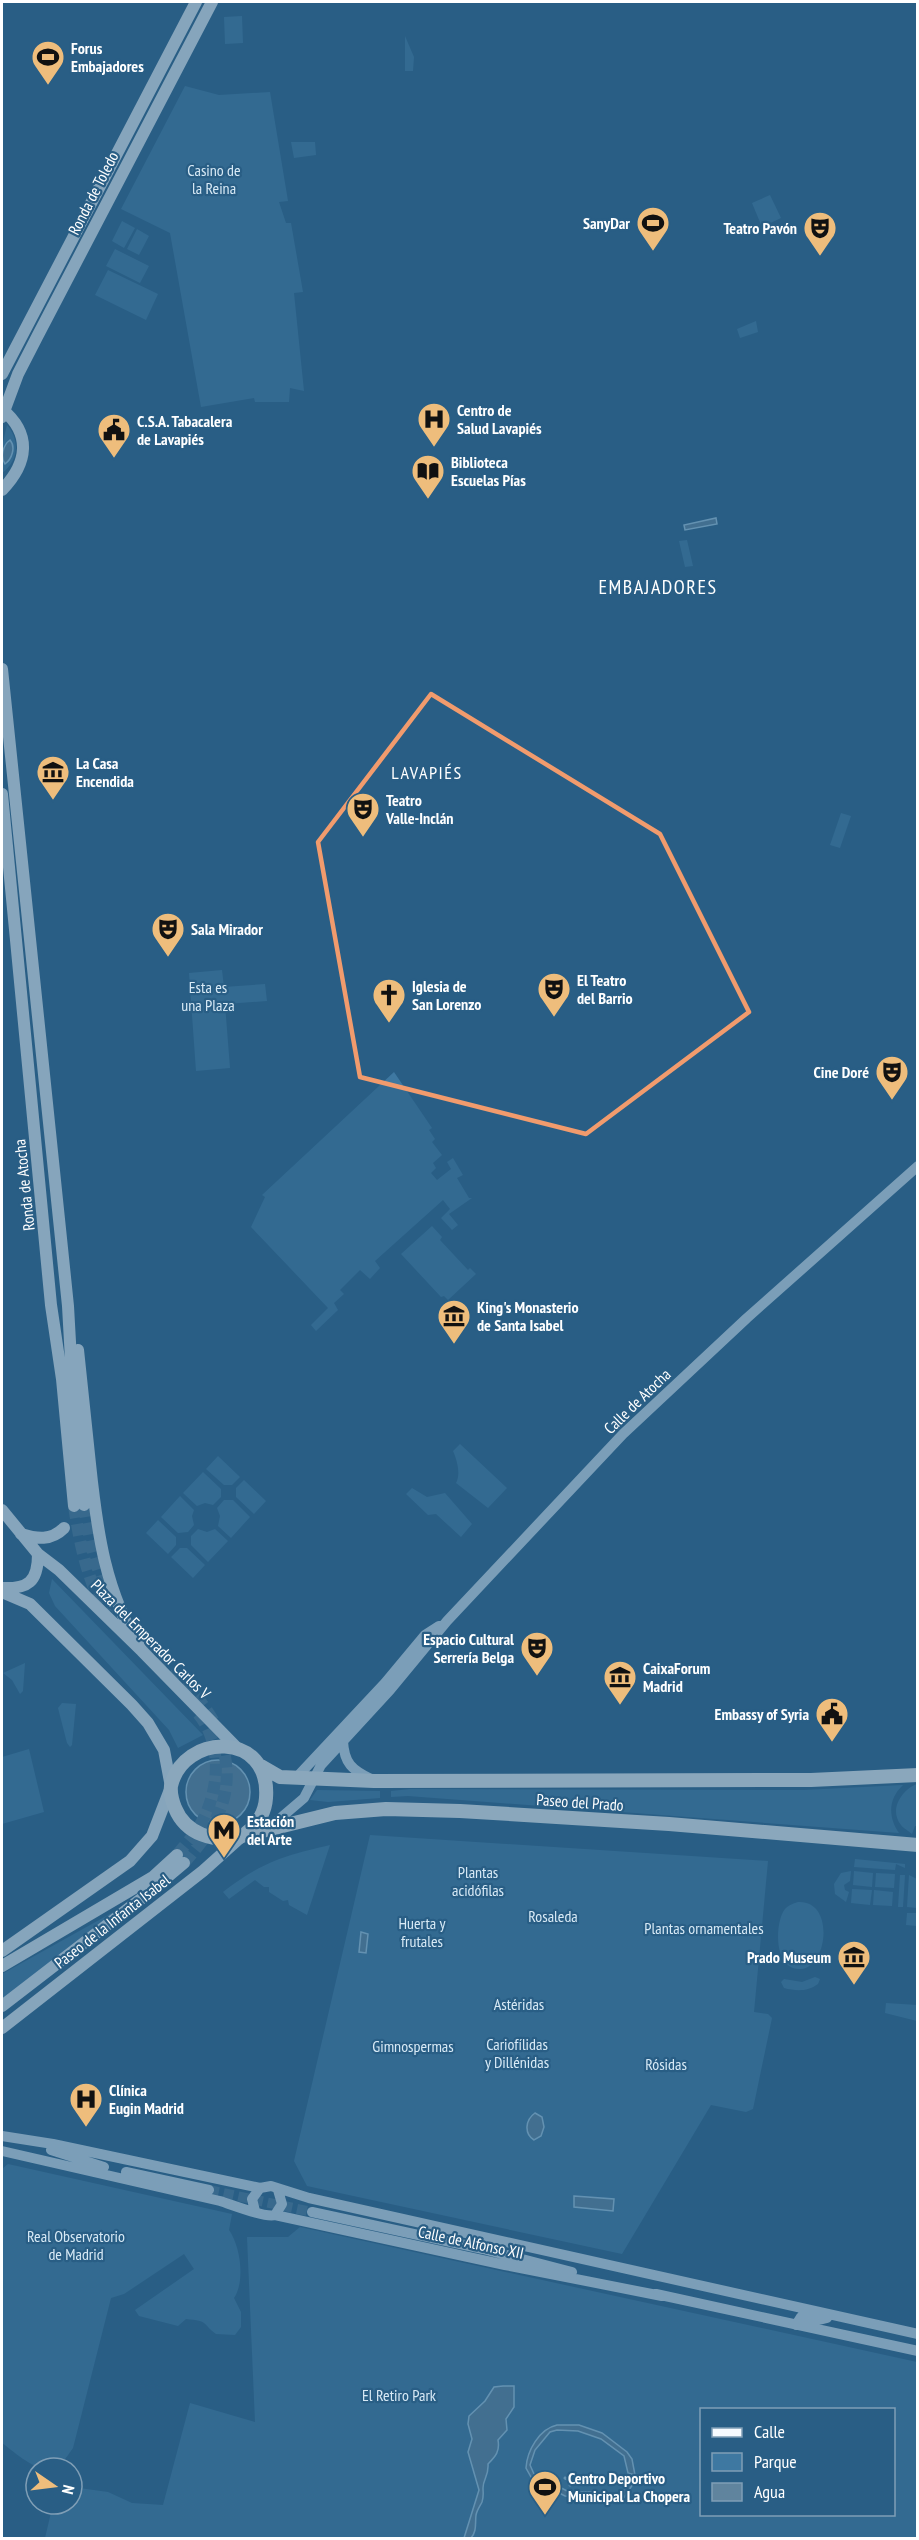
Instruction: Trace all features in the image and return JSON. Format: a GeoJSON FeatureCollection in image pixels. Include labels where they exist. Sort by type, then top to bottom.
{"type":"FeatureCollection","features":[{"type":"Feature","properties":{"kind":"highway"},"geometry":{"type":"LineString","coordinates":[[236,1748],[208,1748],[198,1752],[178,1771],[171,1787],[171,1799],[177,1812],[192,1830],[218,1839],[241,1836],[256,1825],[264,1810],[266,1780],[261,1766]]}},
{"type":"Feature","properties":{"kind":"highway","name":"Plaza del Emperador Carlos V"},"geometry":{"type":"LineString","coordinates":[[236,1748],[254,1758],[261,1766]]}},
{"type":"Feature","properties":{"kind":"highway","name":"Paseo del Prado"},"geometry":{"type":"LineString","coordinates":[[261,1766],[280,1777],[374,1781],[811,1780],[918,1775]]}},
{"type":"Feature","properties":{"kind":"highway","name":"Paseo del Prado"},"geometry":{"type":"LineString","coordinates":[[241,1836],[335,1813],[386,1809],[460,1811],[669,1824],[918,1845]]}},
{"type":"Feature","properties":{"kind":"main road","name":"Ronda de Toledo"},"geometry":{"type":"LineString","coordinates":[[2,374],[196,2]]}},
{"type":"Feature","properties":{"kind":"main road","name":"Ronda de Toledo"},"geometry":{"type":"LineString","coordinates":[[3,410],[37,337],[212,2]]}},
{"type":"Feature","properties":{"kind":"main road"},"geometry":{"type":"LineString","coordinates":[[2,490],[19,467],[24,448],[18,427],[3,410]]}},
{"type":"Feature","properties":{"kind":"main road"},"geometry":{"type":"LineString","coordinates":[[2,669],[15,860]]}},
{"type":"Feature","properties":{"kind":"main road"},"geometry":{"type":"LineString","coordinates":[[2,794],[15,860]]}},
{"type":"Feature","properties":{"kind":"main road","name":"Ronda de Atocha"},"geometry":{"type":"LineString","coordinates":[[15,860],[68,1306],[79,1506],[51,1305],[15,860]]}},
{"type":"Feature","properties":{"kind":"main road","name":"Ronda de Atocha"},"geometry":{"type":"LineString","coordinates":[[68,1306],[77,1346],[103,1561],[126,1626],[142,1651]]}},
{"type":"Feature","properties":{"kind":"main road","name":"Plaza del Emperador Carlos V"},"geometry":{"type":"LineString","coordinates":[[2,1510],[39,1555],[59,1570],[142,1651],[236,1748]]}},
{"type":"Feature","properties":{"kind":"main road"},"geometry":{"type":"LineString","coordinates":[[21,1534],[47,1538],[57,1535],[64,1528]]}},
{"type":"Feature","properties":{"kind":"main road"},"geometry":{"type":"LineString","coordinates":[[2,1590],[17,1589],[28,1584],[36,1571],[39,1555]]}},
{"type":"Feature","properties":{"kind":"main road"},"geometry":{"type":"LineString","coordinates":[[2,1590],[30,1604],[148,1723],[164,1750],[171,1787],[152,1836],[129,1861],[2,1951]]}},
{"type":"Feature","properties":{"kind":"main road","name":"Paseo de la Infanta Isabel"},"geometry":{"type":"LineString","coordinates":[[2,2028],[203,1871],[241,1836]]}},
{"type":"Feature","properties":{"kind":"main road","name":"Paseo de la Infanta Isabel"},"geometry":{"type":"LineString","coordinates":[[2,1966],[180,1859],[153,1889],[2,2006]]}},
{"type":"Feature","properties":{"kind":"street","name":"Calle de Atocha"},"geometry":{"type":"LineString","coordinates":[[860,1215],[872,1198],[918,1156]]}},
{"type":"Feature","properties":{"kind":"street","name":"Calle de Atocha"},"geometry":{"type":"LineString","coordinates":[[268,1829],[304,1798],[321,1765],[390,1690],[447,1621],[627,1430],[860,1215],[918,1166]]}},
{"type":"Feature","properties":{"kind":"street","name":"Calle de Atocha"},"geometry":{"type":"LineString","coordinates":[[296,1778],[385,1683],[425,1635],[447,1621]]}},
{"type":"Feature","properties":{"kind":"street"},"geometry":{"type":"LineString","coordinates":[[343,1741],[348,1764],[355,1771],[374,1781]]}},
{"type":"Feature","properties":{"kind":"street","name":"Calle de Alfonso XII"},"geometry":{"type":"LineString","coordinates":[[2,2136],[53,2144],[260,2188],[269,2186],[278,2190],[663,2279],[918,2334]]}},
{"type":"Feature","properties":{"kind":"street","name":"Calle de Alfonso XII"},"geometry":{"type":"LineString","coordinates":[[22,2140],[104,2167]]}},
{"type":"Feature","properties":{"kind":"street","name":"Calle de Alfonso XII"},"geometry":{"type":"LineString","coordinates":[[2,2151],[255,2211],[264,2216],[275,2215],[918,2351]]}},
{"type":"Feature","properties":{"kind":"street","name":"Calle de Alfonso XII"},"geometry":{"type":"LineString","coordinates":[[19,2155],[104,2167],[209,2190]]}},
{"type":"Feature","properties":{"kind":"street"},"geometry":{"type":"LineString","coordinates":[[255,2211],[252,2199],[260,2188]]}},
{"type":"Feature","properties":{"kind":"street"},"geometry":{"type":"LineString","coordinates":[[275,2215],[282,2204],[278,2190]]}},
{"type":"Feature","properties":{"kind":"street","name":"Calle de Alfonso XII"},"geometry":{"type":"LineString","coordinates":[[312,2212],[483,2249],[662,2296]]}},
{"type":"Feature","properties":{"kind":"street","name":"Calle de Alfonso XII"},"geometry":{"type":"LineString","coordinates":[[483,2249],[663,2279]]}},
{"type":"Feature","properties":{"kind":"street"},"geometry":{"type":"LineString","coordinates":[[796,2325],[801,2318],[815,2320],[835,2317]]}},
{"type":"Feature","properties":{"kind":"highlighted area"},"geometry":{"type":"Polygon","coordinates":[[[431,694],[660,834],[749,1012],[586,1134],[360,1077],[318,842],[431,694]]]}},
{"type":"Feature","properties":{"kind":"green space"},"geometry":{"type":"Polygon","coordinates":[[[242,16],[243,43],[225,44],[224,17],[242,16]]]}},
{"type":"Feature","properties":{"kind":"green space"},"geometry":{"type":"Polygon","coordinates":[[[405,36],[414,57],[413,71],[405,71],[405,36]]]}},
{"type":"Feature","properties":{"kind":"green space","name":"Casino de la Reina"},"geometry":{"type":"Polygon","coordinates":[[[185,86],[219,95],[270,92],[288,201],[279,202],[286,223],[291,223],[303,292],[294,293],[304,391],[290,388],[289,402],[255,402],[254,398],[201,407],[170,233],[121,209],[185,86]]]}},
{"type":"Feature","properties":{"kind":"green space"},"geometry":{"type":"Polygon","coordinates":[[[291,142],[315,142],[316,155],[294,158],[291,142]]]}},
{"type":"Feature","properties":{"kind":"green space"},"geometry":{"type":"Polygon","coordinates":[[[770,195],[781,218],[762,227],[752,203],[770,195]]]}},
{"type":"Feature","properties":{"kind":"green space"},"geometry":{"type":"Polygon","coordinates":[[[122,221],[135,228],[124,248],[112,241],[122,221]]]}},
{"type":"Feature","properties":{"kind":"green space"},"geometry":{"type":"Polygon","coordinates":[[[137,229],[149,236],[139,255],[127,249],[137,229]]]}},
{"type":"Feature","properties":{"kind":"green space"},"geometry":{"type":"Polygon","coordinates":[[[115,249],[149,266],[140,283],[106,266],[115,249]]]}},
{"type":"Feature","properties":{"kind":"green space"},"geometry":{"type":"Polygon","coordinates":[[[108,270],[158,294],[146,320],[95,295],[108,270]]]}},
{"type":"Feature","properties":{"kind":"green space"},"geometry":{"type":"Polygon","coordinates":[[[756,321],[758,332],[740,338],[737,329],[756,321]]]}},
{"type":"Feature","properties":{"kind":"green space"},"geometry":{"type":"Polygon","coordinates":[[[7,425],[14,437],[16,450],[12,463],[2,473],[2,446],[7,425]]]}},
{"type":"Feature","properties":{"kind":"green space"},"geometry":{"type":"Polygon","coordinates":[[[687,540],[693,566],[685,567],[679,541],[687,540]]]}},
{"type":"Feature","properties":{"kind":"green space"},"geometry":{"type":"Polygon","coordinates":[[[841,813],[851,816],[840,848],[830,845],[841,813]]]}},
{"type":"Feature","properties":{"kind":"green space","name":"Esta es una Plaza"},"geometry":{"type":"Polygon","coordinates":[[[222,970],[224,987],[265,984],[267,1001],[225,1004],[230,1068],[196,1071],[189,973],[222,970]]]}},
{"type":"Feature","properties":{"kind":"green space"},"geometry":{"type":"Polygon","coordinates":[[[394,1072],[432,1128],[429,1130],[435,1139],[432,1142],[442,1155],[433,1163],[436,1168],[431,1173],[437,1180],[451,1169],[447,1162],[453,1158],[463,1175],[457,1178],[469,1198],[472,1198],[449,1214],[458,1225],[452,1230],[441,1218],[450,1209],[443,1200],[375,1261],[380,1268],[370,1279],[360,1270],[340,1290],[344,1294],[334,1303],[338,1310],[316,1331],[311,1325],[328,1308],[251,1227],[265,1197],[262,1195],[394,1072]]]}},
{"type":"Feature","properties":{"kind":"green space"},"geometry":{"type":"Polygon","coordinates":[[[432,1226],[442,1237],[440,1240],[468,1270],[470,1268],[476,1274],[448,1300],[444,1296],[441,1297],[401,1254],[432,1226]]]}},
{"type":"Feature","properties":{"kind":"green space"},"geometry":{"type":"Polygon","coordinates":[[[460,1444],[507,1488],[488,1508],[456,1483],[458,1471],[453,1451],[460,1444]]]}},
{"type":"Feature","properties":{"kind":"green space"},"geometry":{"type":"Polygon","coordinates":[[[218,1456],[240,1477],[232,1485],[224,1485],[206,1469],[218,1456]]]}},
{"type":"Feature","properties":{"kind":"green space"},"geometry":{"type":"Polygon","coordinates":[[[203,1472],[221,1489],[221,1497],[213,1505],[205,1503],[197,1506],[183,1493],[203,1472]]]}},
{"type":"Feature","properties":{"kind":"green space"},"geometry":{"type":"Polygon","coordinates":[[[244,1480],[266,1501],[254,1514],[236,1497],[236,1488],[244,1480]]]}},
{"type":"Feature","properties":{"kind":"green space"},"geometry":{"type":"Polygon","coordinates":[[[412,1488],[427,1497],[445,1493],[472,1524],[461,1537],[436,1514],[428,1515],[406,1494],[412,1488]]]}},
{"type":"Feature","properties":{"kind":"green space"},"geometry":{"type":"Polygon","coordinates":[[[180,1496],[194,1510],[192,1516],[194,1525],[188,1532],[178,1533],[161,1517],[180,1496]]]}},
{"type":"Feature","properties":{"kind":"green space"},"geometry":{"type":"Polygon","coordinates":[[[224,1500],[233,1500],[250,1517],[231,1538],[218,1526],[220,1516],[217,1508],[224,1500]]]}},
{"type":"Feature","properties":{"kind":"green space"},"geometry":{"type":"Polygon","coordinates":[[[158,1520],[176,1537],[176,1545],[168,1554],[146,1533],[158,1520]]]}},
{"type":"Feature","properties":{"kind":"green space"},"geometry":{"type":"Polygon","coordinates":[[[198,1529],[207,1532],[215,1529],[228,1541],[208,1562],[191,1545],[191,1536],[198,1529]]]}},
{"type":"Feature","properties":{"kind":"green space"},"geometry":{"type":"Polygon","coordinates":[[[180,1548],[187,1548],[205,1565],[193,1578],[171,1557],[180,1548]]]}},
{"type":"Feature","properties":{"kind":"green space"},"geometry":{"type":"Polygon","coordinates":[[[52,1579],[203,1735],[178,1748],[169,1730],[55,1606],[49,1593],[52,1579]]]}},
{"type":"Feature","properties":{"kind":"green space"},"geometry":{"type":"Polygon","coordinates":[[[25,1663],[23,1691],[20,1694],[12,1680],[3,1673],[25,1663]]]}},
{"type":"Feature","properties":{"kind":"green space"},"geometry":{"type":"Polygon","coordinates":[[[62,1703],[76,1704],[70,1747],[58,1708],[62,1703]]]}},
{"type":"Feature","properties":{"kind":"green space"},"geometry":{"type":"Polygon","coordinates":[[[29,1749],[44,1812],[2,1824],[2,1757],[29,1749]]]}},
{"type":"Feature","properties":{"kind":"green space"},"geometry":{"type":"Polygon","coordinates":[[[917,1784],[917,1826],[912,1834],[902,1826],[896,1813],[902,1795],[917,1784]]]}},
{"type":"Feature","properties":{"kind":"green space"},"geometry":{"type":"Polygon","coordinates":[[[903,1785],[894,1796],[891,1808],[893,1821],[899,1833],[408,1796],[391,1797],[391,1791],[410,1789],[804,1790],[903,1785]]]}},
{"type":"Feature","properties":{"kind":"green space"},"geometry":{"type":"Polygon","coordinates":[[[317,1790],[380,1791],[380,1798],[328,1802],[310,1800],[317,1790]]]}},
{"type":"Feature","properties":{"kind":"green space"},"geometry":{"type":"Polygon","coordinates":[[[370,1835],[768,1861],[754,2012],[768,2014],[772,2018],[753,2109],[746,2112],[711,2105],[622,2254],[307,2186],[294,2161],[370,1835]]]}},
{"type":"Feature","properties":{"kind":"green space"},"geometry":{"type":"Polygon","coordinates":[[[330,1845],[307,1915],[289,1905],[288,1900],[283,1901],[269,1892],[269,1887],[264,1887],[255,1880],[229,1899],[223,1892],[274,1861],[330,1845]]]}},
{"type":"Feature","properties":{"kind":"green space"},"geometry":{"type":"Polygon","coordinates":[[[855,1859],[905,1864],[905,1868],[896,1864],[895,1870],[854,1867],[855,1859]]]}},
{"type":"Feature","properties":{"kind":"green space"},"geometry":{"type":"Polygon","coordinates":[[[851,1871],[850,1881],[844,1885],[845,1890],[849,1892],[846,1902],[835,1894],[834,1884],[841,1873],[851,1871]]]}},
{"type":"Feature","properties":{"kind":"green space"},"geometry":{"type":"Polygon","coordinates":[[[854,1871],[873,1873],[872,1887],[853,1885],[854,1871]]]}},
{"type":"Feature","properties":{"kind":"green space"},"geometry":{"type":"Polygon","coordinates":[[[876,1873],[895,1874],[894,1888],[875,1887],[876,1873]]]}},
{"type":"Feature","properties":{"kind":"green space"},"geometry":{"type":"Polygon","coordinates":[[[900,1875],[905,1875],[903,1907],[898,1907],[900,1875]]]}},
{"type":"Feature","properties":{"kind":"green space"},"geometry":{"type":"Polygon","coordinates":[[[909,1875],[917,1879],[917,1908],[907,1907],[909,1875]]]}},
{"type":"Feature","properties":{"kind":"green space"},"geometry":{"type":"Polygon","coordinates":[[[852,1889],[872,1890],[870,1905],[851,1903],[852,1889]]]}},
{"type":"Feature","properties":{"kind":"green space"},"geometry":{"type":"Polygon","coordinates":[[[874,1890],[893,1892],[892,1906],[873,1905],[874,1890]]]}},
{"type":"Feature","properties":{"kind":"green space"},"geometry":{"type":"Polygon","coordinates":[[[798,1902],[810,1904],[818,1911],[824,1934],[817,1957],[810,1965],[801,1969],[792,1968],[786,1963],[781,1956],[778,1937],[783,1912],[791,1904],[798,1902]]]}},
{"type":"Feature","properties":{"kind":"green space"},"geometry":{"type":"Polygon","coordinates":[[[126,1905],[2,1999],[2,1974],[126,1905]]]}},
{"type":"Feature","properties":{"kind":"green space"},"geometry":{"type":"Polygon","coordinates":[[[907,1913],[917,1913],[917,1926],[906,1925],[907,1913]]]}},
{"type":"Feature","properties":{"kind":"green space"},"geometry":{"type":"Polygon","coordinates":[[[815,1977],[820,1979],[818,1984],[806,1990],[784,1988],[781,1982],[784,1979],[802,1982],[815,1977]]]}},
{"type":"Feature","properties":{"kind":"green space"},"geometry":{"type":"Polygon","coordinates":[[[886,2003],[917,2005],[917,2021],[885,2013],[886,2003]]]}},
{"type":"Feature","properties":{"kind":"green space","name":"Real Observatorio de Madrid"},"geometry":{"type":"Polygon","coordinates":[[[8,2164],[232,2214],[229,2230],[239,2255],[240,2264],[240,2283],[234,2298],[241,2312],[241,2327],[235,2335],[216,2334],[199,2321],[186,2319],[178,2326],[139,2316],[135,2310],[194,2269],[184,2254],[124,2294],[111,2298],[73,2448],[67,2456],[24,2456],[24,2459],[2,2443],[2,2169],[8,2164]]]}},
{"type":"Feature","properties":{"kind":"green space","name":"El Retiro Park"},"geometry":{"type":"Polygon","coordinates":[[[300,2227],[917,2362],[917,2538],[45,2538],[50,2516],[84,2516],[84,2489],[108,2492],[132,2503],[163,2505],[190,2403],[255,2422],[247,2237],[288,2237],[300,2227]]]}},
{"type":"Feature","properties":{"kind":"water"},"geometry":{"type":"Polygon","coordinates":[[[10,440],[13,446],[12,453],[5,464],[3,451],[10,440]]]}},
{"type":"Feature","properties":{"kind":"water"},"geometry":{"type":"Polygon","coordinates":[[[716,518],[717,524],[685,530],[684,525],[716,518]]]}},
{"type":"Feature","properties":{"kind":"water"},"geometry":{"type":"Polygon","coordinates":[[[218,1760],[236,1766],[244,1774],[250,1792],[244,1810],[236,1818],[218,1824],[200,1818],[192,1810],[186,1792],[192,1774],[200,1766],[218,1760]]]}},
{"type":"Feature","properties":{"kind":"water"},"geometry":{"type":"Polygon","coordinates":[[[361,1932],[368,1934],[366,1953],[359,1952],[361,1932]]]}},
{"type":"Feature","properties":{"kind":"water"},"geometry":{"type":"Polygon","coordinates":[[[535,2113],[542,2117],[544,2127],[541,2136],[534,2140],[527,2131],[527,2127],[529,2119],[535,2113]]]}},
{"type":"Feature","properties":{"kind":"water"},"geometry":{"type":"Polygon","coordinates":[[[574,2196],[614,2199],[613,2211],[574,2207],[574,2196]]]}},
{"type":"Feature","properties":{"kind":"water"},"geometry":{"type":"Polygon","coordinates":[[[514,2386],[514,2407],[506,2419],[507,2430],[498,2440],[497,2453],[488,2464],[488,2472],[483,2485],[483,2498],[476,2513],[474,2533],[471,2538],[464,2538],[479,2490],[468,2452],[472,2439],[468,2424],[469,2416],[485,2401],[494,2387],[514,2386]]]}},
{"type":"Feature","properties":{"kind":"water"},"geometry":{"type":"Polygon","coordinates":[[[557,2425],[579,2425],[602,2433],[627,2452],[632,2459],[635,2475],[628,2473],[624,2456],[601,2439],[578,2431],[557,2430],[550,2432],[535,2450],[530,2465],[534,2474],[569,2492],[592,2492],[614,2498],[622,2493],[626,2483],[633,2484],[623,2499],[615,2503],[595,2497],[565,2496],[531,2477],[526,2468],[535,2442],[545,2431],[557,2425]]]}},
{"type":"Feature","properties":{"kind":"waterway"},"geometry":{"type":"LineString","coordinates":[[565,2478],[570,2480],[570,2485]]}},
{"type":"Feature","properties":{"kind":"tunnel"},"geometry":{"type":"LineString","coordinates":[[84,1505],[99,1572],[118,1610]]}},
{"type":"Feature","properties":{"kind":"tunnel"},"geometry":{"type":"LineString","coordinates":[[74,1506],[85,1561],[106,1613]]}},
{"type":"Feature","properties":{"kind":"tunnel"},"geometry":{"type":"LineString","coordinates":[[134,1631],[197,1698],[215,1724]]}},
{"type":"Feature","properties":{"kind":"tunnel"},"geometry":{"type":"LineString","coordinates":[[177,1855],[192,1837],[207,1812],[215,1782],[215,1751],[211,1736],[195,1710]]}},
{"type":"Feature","properties":{"kind":"tunnel"},"geometry":{"type":"LineString","coordinates":[[184,1863],[206,1835],[221,1807],[227,1776],[221,1740]]}},
{"type":"Feature","properties":{"kind":"tunnel"},"geometry":{"type":"LineString","coordinates":[[209,2190],[312,2212]]}},
{"type":"Feature","properties":{"kind":"place","name":"Forus Embajadores"},"geometry":{"type":"Point","coordinates":[48,86]}},
{"type":"Feature","properties":{"kind":"place","name":"SanyDar"},"geometry":{"type":"Point","coordinates":[653,252]}},
{"type":"Feature","properties":{"kind":"place","name":"Teatro Pavón"},"geometry":{"type":"Point","coordinates":[820,257]}},
{"type":"Feature","properties":{"kind":"place","name":"Centro de Salud Lavapiés"},"geometry":{"type":"Point","coordinates":[434,448]}},
{"type":"Feature","properties":{"kind":"place","name":"C.S.A. Tabacalera de Lavapiés"},"geometry":{"type":"Point","coordinates":[114,459]}},
{"type":"Feature","properties":{"kind":"place","name":"Biblioteca Escuelas Pías"},"geometry":{"type":"Point","coordinates":[428,500]}},
{"type":"Feature","properties":{"kind":"place","name":"La Casa Encendida"},"geometry":{"type":"Point","coordinates":[53,801]}},
{"type":"Feature","properties":{"kind":"place","name":"Teatro Valle-Inclán"},"geometry":{"type":"Point","coordinates":[363,838]}},
{"type":"Feature","properties":{"kind":"place","name":"Sala Mirador"},"geometry":{"type":"Point","coordinates":[168,958]}},
{"type":"Feature","properties":{"kind":"place","name":"El Teatro del Barrio"},"geometry":{"type":"Point","coordinates":[554,1018]}},
{"type":"Feature","properties":{"kind":"place","name":"Iglesia de San Lorenzo"},"geometry":{"type":"Point","coordinates":[389,1024]}},
{"type":"Feature","properties":{"kind":"place","name":"Cine Doré"},"geometry":{"type":"Point","coordinates":[892,1101]}},
{"type":"Feature","properties":{"kind":"place","name":"King's Monasterio de Santa Isabel"},"geometry":{"type":"Point","coordinates":[454,1345]}},
{"type":"Feature","properties":{"kind":"place","name":"Espacio Cultural Serrería Belga"},"geometry":{"type":"Point","coordinates":[537,1677]}},
{"type":"Feature","properties":{"kind":"place","name":"CaixaForum Madrid"},"geometry":{"type":"Point","coordinates":[620,1706]}},
{"type":"Feature","properties":{"kind":"place","name":"Embassy of Syria"},"geometry":{"type":"Point","coordinates":[832,1743]}},
{"type":"Feature","properties":{"kind":"place","name":"Estación del Arte"},"geometry":{"type":"Point","coordinates":[224,1859]}},
{"type":"Feature","properties":{"kind":"place","name":"Prado Museum"},"geometry":{"type":"Point","coordinates":[854,1986]}},
{"type":"Feature","properties":{"kind":"place","name":"Clínica Eugin Madrid"},"geometry":{"type":"Point","coordinates":[86,2128]}},
{"type":"Feature","properties":{"kind":"place","name":"Centro Deportivo Municipal La Chopera"},"geometry":{"type":"Point","coordinates":[545,2516]}},
{"type":"Feature","properties":{"kind":"district","name":"EMBAJADORES"},"geometry":{"type":"Point","coordinates":[658,587]}},
{"type":"Feature","properties":{"kind":"district","name":"LAVAPIÉS"},"geometry":{"type":"Point","coordinates":[427,772]}},
{"type":"Feature","properties":{"kind":"park label","name":"Plantas acidófilas"},"geometry":{"type":"Point","coordinates":[478,1881]}},
{"type":"Feature","properties":{"kind":"park label","name":"Rosaleda"},"geometry":{"type":"Point","coordinates":[553,1916]}},
{"type":"Feature","properties":{"kind":"park label","name":"Plantas ornamentales"},"geometry":{"type":"Point","coordinates":[704,1928]}},
{"type":"Feature","properties":{"kind":"park label","name":"Huerta y frutales"},"geometry":{"type":"Point","coordinates":[422,1932]}},
{"type":"Feature","properties":{"kind":"park label","name":"Astéridas"},"geometry":{"type":"Point","coordinates":[519,2004]}},
{"type":"Feature","properties":{"kind":"park label","name":"Gimnospermas"},"geometry":{"type":"Point","coordinates":[413,2046]}},
{"type":"Feature","properties":{"kind":"park label","name":"Cariofílidas y Dillénidas"},"geometry":{"type":"Point","coordinates":[517,2053]}},
{"type":"Feature","properties":{"kind":"park label","name":"Rósidas"},"geometry":{"type":"Point","coordinates":[666,2064]}}]}
